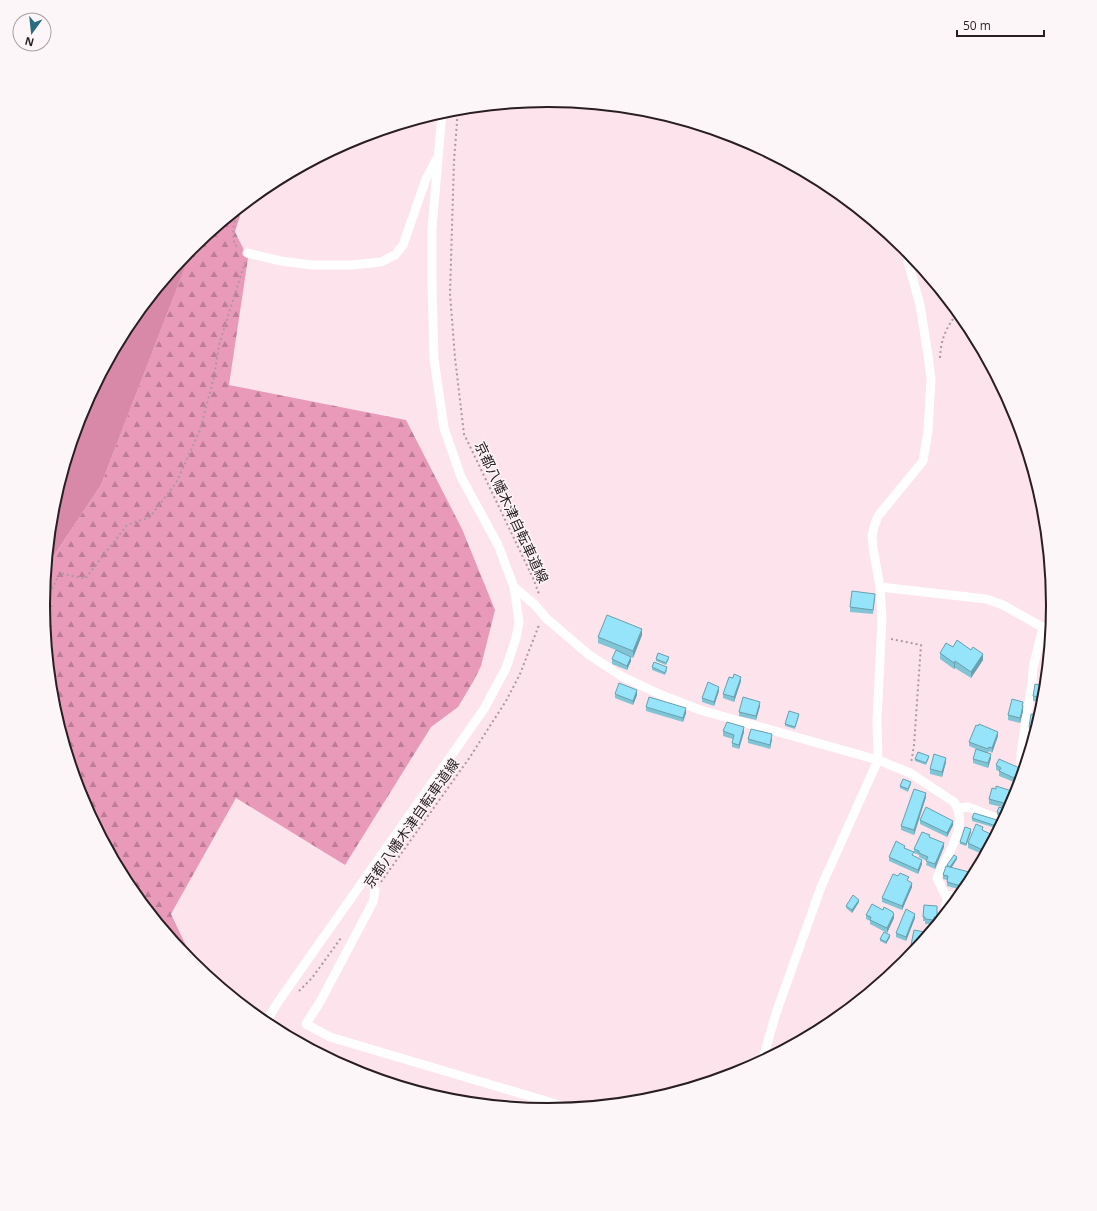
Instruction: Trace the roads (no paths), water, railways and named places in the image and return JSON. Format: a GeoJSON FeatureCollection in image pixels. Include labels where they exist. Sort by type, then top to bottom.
{"type":"FeatureCollection","features":[{"type":"Feature","properties":{"kind":"street"},"geometry":{"type":"LineString","coordinates":[[269,1018],[484,709],[506,668],[516,638],[519,622],[514,587],[498,546],[461,477],[444,428],[434,359],[432,229],[441,119]]}},
{"type":"Feature","properties":{"kind":"street"},"geometry":{"type":"LineString","coordinates":[[247,253],[281,262],[312,265],[352,265],[381,262],[395,255],[403,245],[426,179],[438,157]]}},
{"type":"Feature","properties":{"kind":"street"},"geometry":{"type":"LineString","coordinates":[[764,1055],[776,1013],[821,887],[878,760],[877,720],[882,618],[880,587],[873,548],[874,527],[878,516],[923,461],[930,416],[931,379],[928,355],[920,305],[908,260]]}},
{"type":"Feature","properties":{"kind":"street"},"geometry":{"type":"LineString","coordinates":[[514,587],[535,605],[547,619],[588,654],[614,672],[659,694],[700,710],[878,760],[910,773],[954,802],[958,808],[959,826],[952,848],[937,878],[945,895],[953,896]]}},
{"type":"Feature","properties":{"kind":"street"},"geometry":{"type":"LineString","coordinates":[[880,587],[986,599],[1003,605],[1046,629]]}},
{"type":"Feature","properties":{"kind":"street"},"geometry":{"type":"LineString","coordinates":[[1021,766],[1021,753],[1033,668],[1042,627]]}},
{"type":"Feature","properties":{"kind":"street"},"geometry":{"type":"LineString","coordinates":[[958,808],[968,807],[999,819]]}},
{"type":"Feature","properties":{"kind":"street"},"geometry":{"type":"LineString","coordinates":[[375,890],[373,902],[320,1002],[306,1024],[330,1038],[558,1104]]}},
{"type":"Feature","properties":{"kind":"lane"},"geometry":{"type":"LineString","coordinates":[[943,910],[945,895]]}}]}
